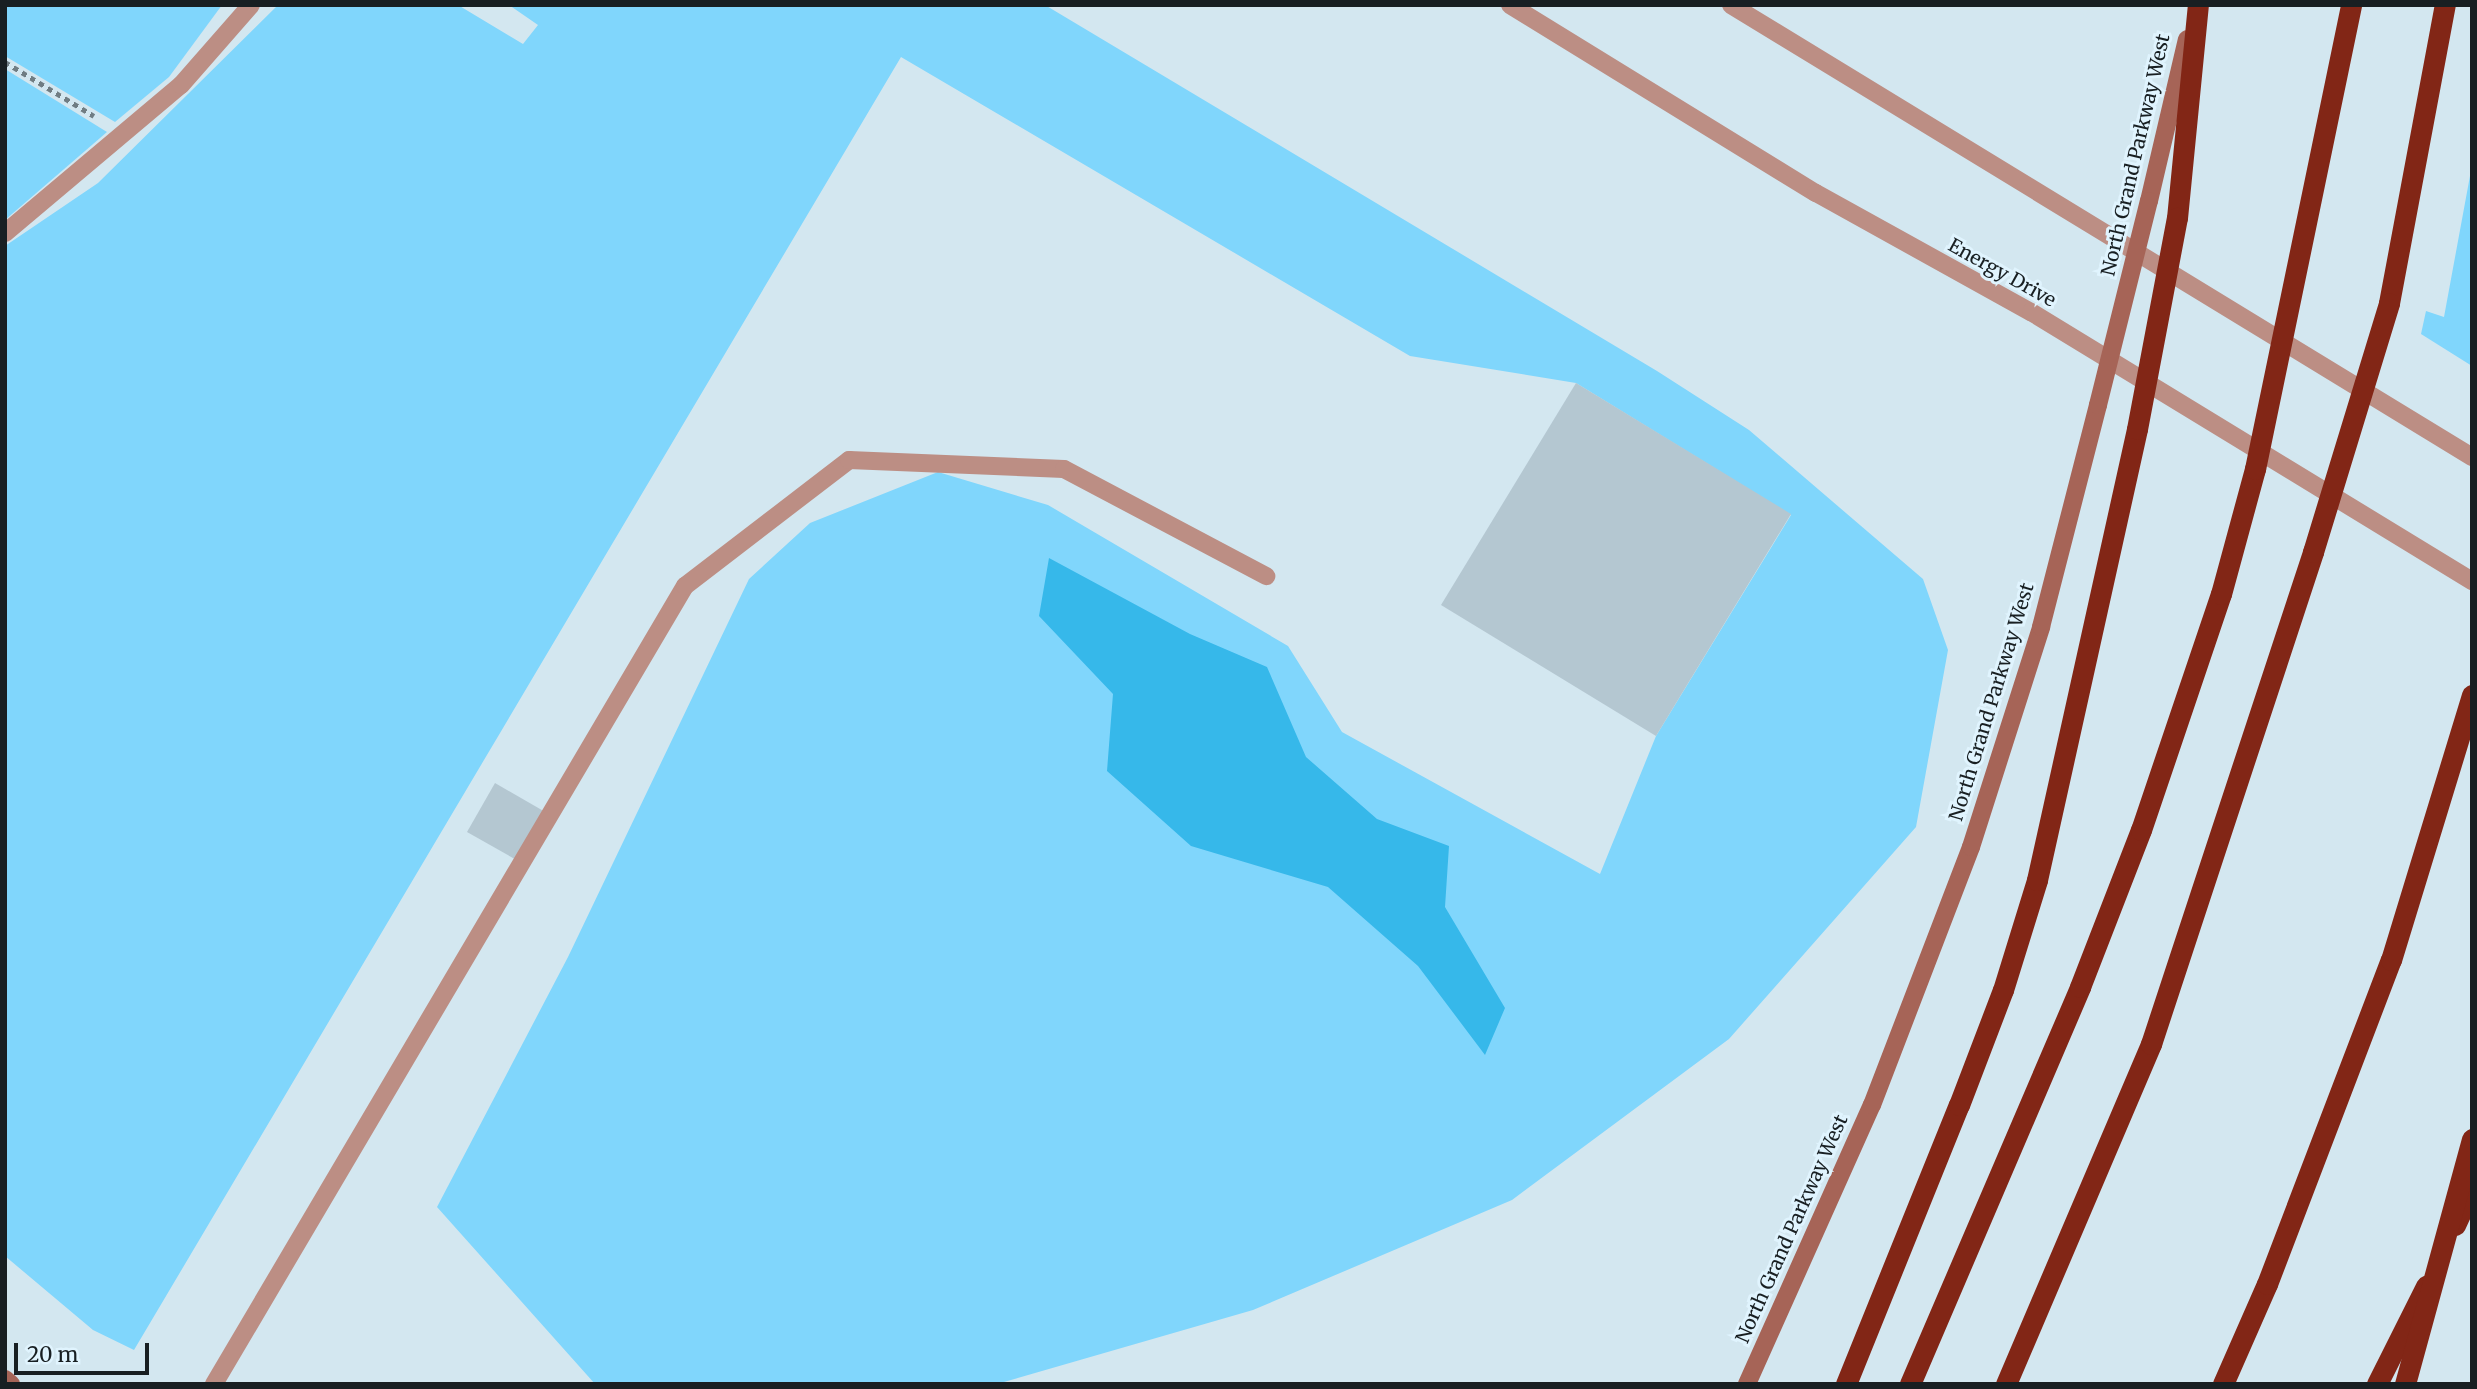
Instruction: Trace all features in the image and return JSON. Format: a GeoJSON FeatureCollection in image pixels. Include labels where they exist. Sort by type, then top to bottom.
{"type":"FeatureCollection","features":[{"type":"Feature","properties":{"kind":"highway"},"geometry":{"type":"LineString","coordinates":[[1846,1384],[1964,1093],[2033,892],[2137,429],[2177,218],[2197,5]]}},
{"type":"Feature","properties":{"kind":"highway"},"geometry":{"type":"LineString","coordinates":[[1910,1384],[2080,987],[2141,830],[2221,594],[2255,469],[2351,5]]}},
{"type":"Feature","properties":{"kind":"highway"},"geometry":{"type":"LineString","coordinates":[[2006,1384],[2151,1044],[2313,552],[2389,303],[2445,5]]}},
{"type":"Feature","properties":{"kind":"highway"},"geometry":{"type":"LineString","coordinates":[[2223,1384],[2267,1284],[2391,960],[2472,695]]}},
{"type":"Feature","properties":{"kind":"highway"},"geometry":{"type":"LineString","coordinates":[[2404,1384],[2472,1139]]}},
{"type":"Feature","properties":{"kind":"highway"},"geometry":{"type":"LineString","coordinates":[[2377,1384],[2472,1188]]}},
{"type":"Feature","properties":{"kind":"main road","name":"North Grand Parkway West"},"geometry":{"type":"LineString","coordinates":[[1747,1384],[1872,1105],[1971,847],[2041,627],[2197,5]]}},
{"type":"Feature","properties":{"kind":"main road"},"geometry":{"type":"LineString","coordinates":[[5,1379],[11,1384]]}},
{"type":"Feature","properties":{"kind":"street"},"geometry":{"type":"LineString","coordinates":[[5,233],[181,85],[251,5]]}},
{"type":"Feature","properties":{"kind":"street","name":"Energy Drive"},"geometry":{"type":"LineString","coordinates":[[1510,5],[1816,193],[2031,312],[2472,581]]}},
{"type":"Feature","properties":{"kind":"street"},"geometry":{"type":"LineString","coordinates":[[1731,5],[2472,457]]}},
{"type":"Feature","properties":{"kind":"street"},"geometry":{"type":"LineString","coordinates":[[214,1384],[685,586],[816,485],[849,460],[1064,469],[1266,576]]}},
{"type":"Feature","properties":{"kind":"path"},"geometry":{"type":"LineString","coordinates":[[5,62],[123,134]]}},
{"type":"Feature","properties":{"kind":"shaded area"},"geometry":{"type":"Polygon","coordinates":[[[5,5],[222,5],[169,77],[115,122],[5,56],[5,5]]]}},
{"type":"Feature","properties":{"kind":"shaded area"},"geometry":{"type":"Polygon","coordinates":[[[278,5],[458,5],[523,44],[538,25],[509,5],[1045,5],[1657,371],[1749,430],[1923,579],[1948,650],[1916,827],[1729,1039],[1512,1200],[1253,1310],[997,1384],[595,1384],[437,1207],[568,957],[749,579],[810,523],[938,472],[1048,505],[1288,646],[1342,732],[1600,874],[1656,736],[1791,515],[1576,383],[1410,356],[901,57],[134,1350],[93,1330],[5,1256],[5,246],[98,183],[278,5]]]}},
{"type":"Feature","properties":{"kind":"shaded area"},"geometry":{"type":"Polygon","coordinates":[[[5,69],[107,132],[5,220],[5,69]]]}},
{"type":"Feature","properties":{"kind":"shaded area"},"geometry":{"type":"Polygon","coordinates":[[[2472,165],[2472,366],[2421,334],[2426,311],[2444,317],[2472,165]]]}},
{"type":"Feature","properties":{"kind":"shaded area"},"geometry":{"type":"Polygon","coordinates":[[[1049,558],[1190,634],[1267,667],[1306,757],[1377,819],[1449,846],[1445,907],[1505,1008],[1485,1055],[1418,966],[1328,887],[1191,846],[1107,771],[1113,694],[1039,616],[1049,558]]]}},
{"type":"Feature","properties":{"kind":"building"},"geometry":{"type":"Polygon","coordinates":[[[1576,383],[1791,514],[1656,736],[1441,605],[1576,383]]]}},
{"type":"Feature","properties":{"kind":"building"},"geometry":{"type":"Polygon","coordinates":[[[495,783],[547,813],[520,862],[467,832],[495,783]]]}}]}
